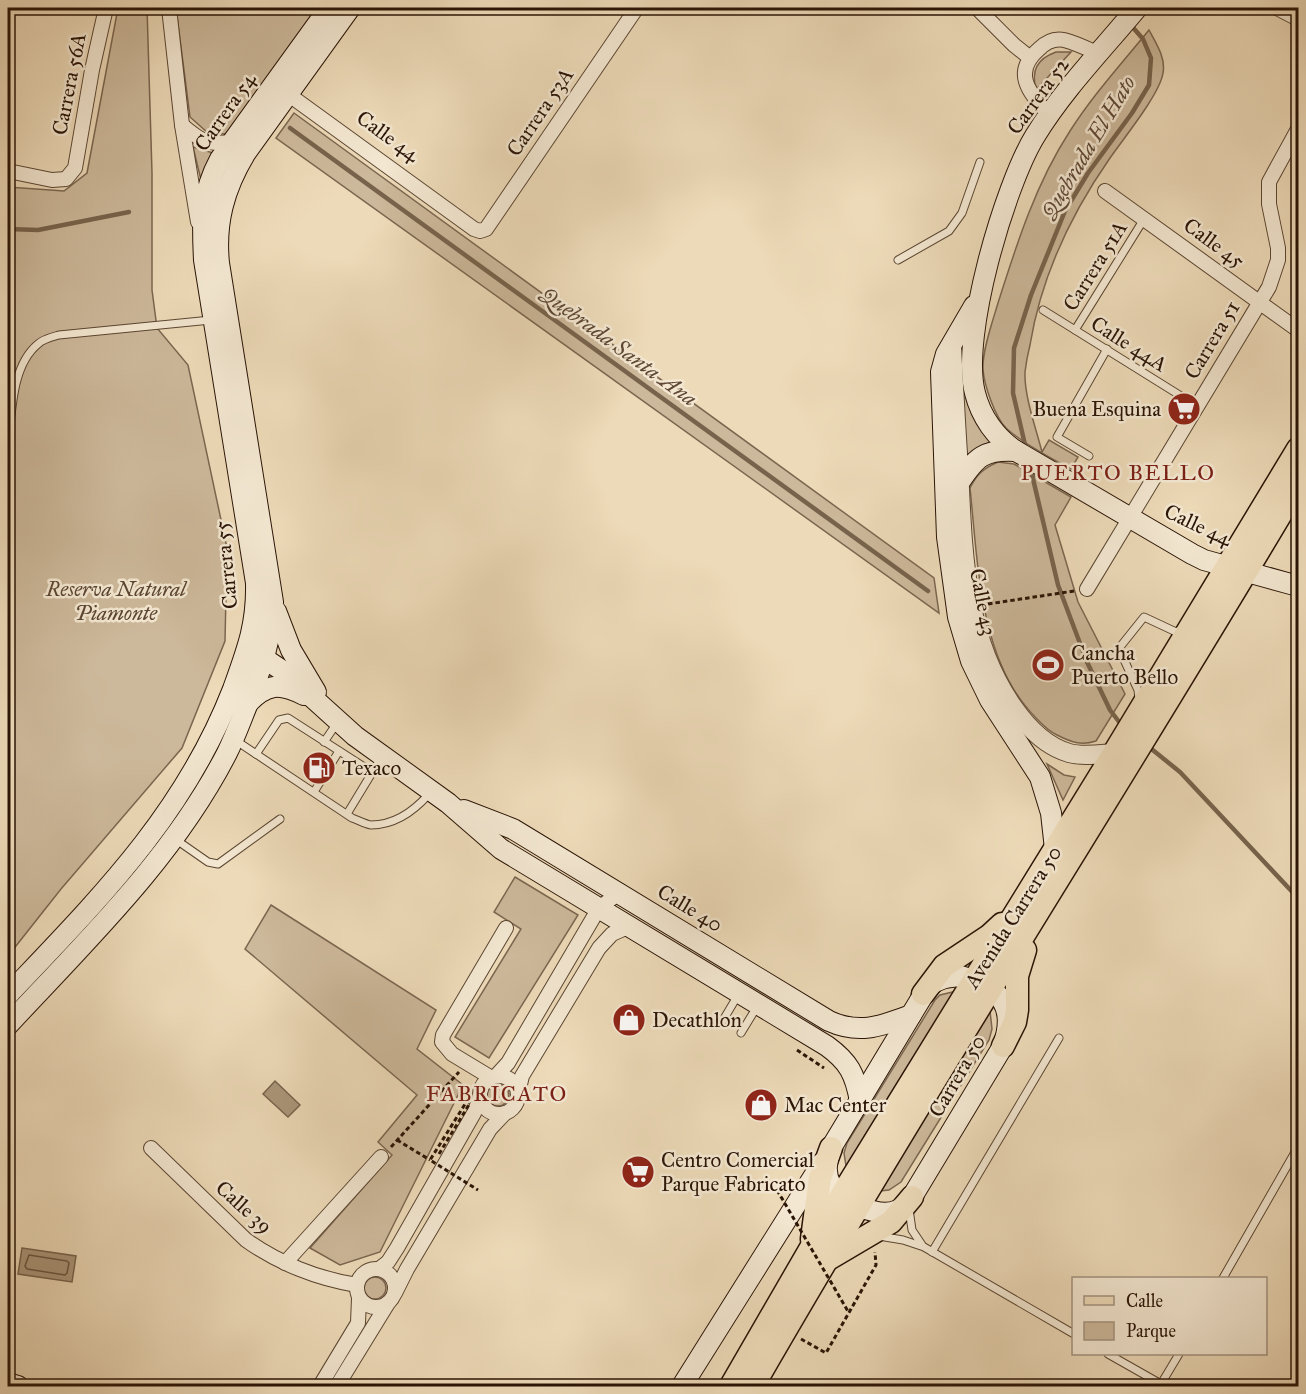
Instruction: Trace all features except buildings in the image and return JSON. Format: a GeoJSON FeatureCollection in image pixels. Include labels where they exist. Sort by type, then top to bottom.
{"type":"FeatureCollection","features":[{"type":"Feature","properties":{"kind":"main road","name":"Carrera 54"},"geometry":{"type":"LineString","coordinates":[[211,253],[230,180],[280,88],[329,8]]}},
{"type":"Feature","properties":{"kind":"main road","name":"Carrera 54"},"geometry":{"type":"LineString","coordinates":[[211,253],[204,196],[213,172],[231,142],[350,8]]}},
{"type":"Feature","properties":{"kind":"main road","name":"Carrera 52"},"geometry":{"type":"LineString","coordinates":[[982,294],[1012,185],[1034,137],[1048,116],[1137,8]]}},
{"type":"Feature","properties":{"kind":"main road","name":"Carrera 55"},"geometry":{"type":"LineString","coordinates":[[8,1025],[128,896],[173,838],[203,793],[233,739],[248,702],[257,653],[256,583],[213,320],[211,253]]}},
{"type":"Feature","properties":{"kind":"main road","name":"Carrera 55"},"geometry":{"type":"LineString","coordinates":[[8,995],[105,892],[165,816],[212,739],[257,653],[270,637],[273,602],[211,253]]}},
{"type":"Feature","properties":{"kind":"main road","name":"Calle 43"},"geometry":{"type":"LineString","coordinates":[[982,294],[952,345],[943,365],[941,379],[948,537],[958,617],[978,679],[1040,777],[1051,813],[1055,849]]}},
{"type":"Feature","properties":{"kind":"main road","name":"Calle 44"},"geometry":{"type":"LineString","coordinates":[[982,294],[971,357],[975,392],[987,421],[1003,442],[1192,554],[1299,586]]}},
{"type":"Feature","properties":{"kind":"main road","name":"Avenida Carrera 50"},"geometry":{"type":"LineString","coordinates":[[1034,903],[1055,849],[1149,715],[1237,569],[1299,449]]}},
{"type":"Feature","properties":{"kind":"main road"},"geometry":{"type":"LineString","coordinates":[[959,483],[979,457],[995,451],[1016,451]]}},
{"type":"Feature","properties":{"kind":"main road","name":"Avenida Carrera 50"},"geometry":{"type":"LineString","coordinates":[[1149,715],[1188,632],[1299,485]]}},
{"type":"Feature","properties":{"kind":"main road"},"geometry":{"type":"LineString","coordinates":[[273,602],[291,650],[332,715]]}},
{"type":"Feature","properties":{"kind":"main road","name":"Calle 40"},"geometry":{"type":"LineString","coordinates":[[257,653],[294,680],[332,715],[377,764],[431,791],[501,849],[759,1004],[842,1057],[852,1073],[860,1101]]}},
{"type":"Feature","properties":{"kind":"main road"},"geometry":{"type":"LineString","coordinates":[[248,702],[262,690],[281,686],[294,690],[332,715]]}},
{"type":"Feature","properties":{"kind":"main road","name":"Avenida Carrera 50"},"geometry":{"type":"LineString","coordinates":[[731,1386],[818,1255],[1034,903],[1123,752]]}},
{"type":"Feature","properties":{"kind":"main road","name":"Calle 40"},"geometry":{"type":"LineString","coordinates":[[448,803],[513,828],[843,1027],[868,1028],[910,1015]]}},
{"type":"Feature","properties":{"kind":"main road"},"geometry":{"type":"LineString","coordinates":[[682,1386],[860,1101],[923,994],[944,966],[1034,903]]}},
{"type":"Feature","properties":{"kind":"main road"},"geometry":{"type":"LineString","coordinates":[[1003,1046],[1016,1022],[1018,968],[1034,903]]}},
{"type":"Feature","properties":{"kind":"main road"},"geometry":{"type":"LineString","coordinates":[[923,994],[934,982],[947,976],[961,976],[983,985]]}},
{"type":"Feature","properties":{"kind":"main road","name":"Carrera 50"},"geometry":{"type":"LineString","coordinates":[[850,1201],[871,1211],[890,1213],[900,1209],[912,1197],[1003,1046],[1009,1030],[1007,1008],[1002,998],[983,985]]}},
{"type":"Feature","properties":{"kind":"main road"},"geometry":{"type":"LineString","coordinates":[[831,1148],[826,1166],[830,1183],[850,1201]]}},
{"type":"Feature","properties":{"kind":"main road"},"geometry":{"type":"LineString","coordinates":[[831,1148],[819,1178],[818,1255],[872,1243],[912,1197]]}},
{"type":"Feature","properties":{"kind":"main road","name":"Avenida Carrera 50"},"geometry":{"type":"LineString","coordinates":[[753,1386],[818,1255]]}},
{"type":"Feature","properties":{"kind":"main road"},"geometry":{"type":"LineString","coordinates":[[8,1383],[18,1386]]}},
{"type":"Feature","properties":{"kind":"street","name":"Carrera 56A"},"geometry":{"type":"LineString","coordinates":[[8,171],[52,180],[66,179],[75,168],[105,8]]}},
{"type":"Feature","properties":{"kind":"street","name":"Carrera 55"},"geometry":{"type":"LineString","coordinates":[[169,8],[182,125],[211,253]]}},
{"type":"Feature","properties":{"kind":"street"},"geometry":{"type":"LineString","coordinates":[[977,8],[1029,57]]}},
{"type":"Feature","properties":{"kind":"street"},"geometry":{"type":"LineString","coordinates":[[1277,8],[1299,19]]}},
{"type":"Feature","properties":{"kind":"street","name":"Carrera 53A"},"geometry":{"type":"LineString","coordinates":[[474,229],[480,231],[486,229],[636,9]]}},
{"type":"Feature","properties":{"kind":"street"},"geometry":{"type":"LineString","coordinates":[[1048,116],[1032,95],[1025,77],[1029,57],[1047,42],[1062,40],[1099,54]]}},
{"type":"Feature","properties":{"kind":"street","name":"Calle 44"},"geometry":{"type":"LineString","coordinates":[[280,88],[474,229]]}},
{"type":"Feature","properties":{"kind":"street"},"geometry":{"type":"LineString","coordinates":[[182,125],[206,143],[231,142]]}},
{"type":"Feature","properties":{"kind":"street","name":"Carrera 51"},"geometry":{"type":"LineString","coordinates":[[1082,590],[1130,518],[1272,279],[1278,260],[1278,248],[1269,204],[1269,182],[1299,129]]}},
{"type":"Feature","properties":{"kind":"street","name":"Calle 45"},"geometry":{"type":"LineString","coordinates":[[1105,191],[1299,330]]}},
{"type":"Feature","properties":{"kind":"street","name":"Calle 43"},"geometry":{"type":"LineString","coordinates":[[952,345],[965,564],[971,607],[981,646],[999,684],[1023,721],[1042,740],[1072,754],[1123,752]]}},
{"type":"Feature","properties":{"kind":"street"},"geometry":{"type":"LineString","coordinates":[[379,1269],[393,1255],[474,1113],[480,1098],[481,1086],[507,1062],[599,908],[619,893]]}},
{"type":"Feature","properties":{"kind":"street"},"geometry":{"type":"LineString","coordinates":[[337,1386],[490,1129],[515,1105],[522,1076],[598,948],[612,934],[630,926]]}},
{"type":"Feature","properties":{"kind":"street"},"geometry":{"type":"LineString","coordinates":[[506,928],[443,1035],[442,1042],[446,1048],[467,1064],[493,1076],[508,1078],[518,1093]]}},
{"type":"Feature","properties":{"kind":"street"},"geometry":{"type":"LineString","coordinates":[[480,1098],[482,1104],[492,1113],[505,1113]]}},
{"type":"Feature","properties":{"kind":"street","name":"Calle 39"},"geometry":{"type":"LineString","coordinates":[[151,1148],[246,1240],[272,1258],[358,1292]]}},
{"type":"Feature","properties":{"kind":"street"},"geometry":{"type":"LineString","coordinates":[[285,1263],[381,1157]]}},
{"type":"Feature","properties":{"kind":"street"},"geometry":{"type":"LineString","coordinates":[[320,1386],[358,1323],[358,1292],[362,1274],[379,1269],[385,1271],[394,1280],[391,1298]]}},
{"type":"Feature","properties":{"kind":"street"},"geometry":{"type":"LineString","coordinates":[[358,1292],[369,1306],[375,1307],[391,1298]]}},
{"type":"Feature","properties":{"kind":"lane"},"geometry":{"type":"LineString","coordinates":[[1287,150],[1299,158]]}},
{"type":"Feature","properties":{"kind":"lane"},"geometry":{"type":"LineString","coordinates":[[898,260],[949,231],[962,213],[980,162]]}},
{"type":"Feature","properties":{"kind":"lane","name":"Carrera 51A"},"geometry":{"type":"LineString","coordinates":[[1075,330],[1144,219]]}},
{"type":"Feature","properties":{"kind":"lane","name":"Calle 44A"},"geometry":{"type":"LineString","coordinates":[[1043,310],[1197,406]]}},
{"type":"Feature","properties":{"kind":"lane"},"geometry":{"type":"LineString","coordinates":[[8,445],[17,378],[28,354],[39,342],[59,335],[213,320]]}},
{"type":"Feature","properties":{"kind":"lane"},"geometry":{"type":"LineString","coordinates":[[1089,456],[1057,437],[1107,349]]}},
{"type":"Feature","properties":{"kind":"lane"},"geometry":{"type":"LineString","coordinates":[[1149,715],[1120,647],[1144,617],[1174,631],[1188,632]]}},
{"type":"Feature","properties":{"kind":"lane"},"geometry":{"type":"LineString","coordinates":[[324,742],[332,715]]}},
{"type":"Feature","properties":{"kind":"lane"},"geometry":{"type":"LineString","coordinates":[[256,754],[279,720],[288,718],[339,751],[377,764],[347,814]]}},
{"type":"Feature","properties":{"kind":"lane"},"geometry":{"type":"LineString","coordinates":[[233,739],[347,814],[369,825],[390,822],[406,815],[416,809],[431,791]]}},
{"type":"Feature","properties":{"kind":"lane"},"geometry":{"type":"LineString","coordinates":[[314,792],[339,751]]}},
{"type":"Feature","properties":{"kind":"lane"},"geometry":{"type":"LineString","coordinates":[[173,838],[208,862],[218,864],[280,819]]}},
{"type":"Feature","properties":{"kind":"lane"},"geometry":{"type":"LineString","coordinates":[[722,1022],[740,993]]}},
{"type":"Feature","properties":{"kind":"lane"},"geometry":{"type":"LineString","coordinates":[[741,1033],[759,1004]]}},
{"type":"Feature","properties":{"kind":"lane"},"geometry":{"type":"LineString","coordinates":[[932,1252],[1059,1038]]}},
{"type":"Feature","properties":{"kind":"lane"},"geometry":{"type":"LineString","coordinates":[[1223,1277],[1299,1147]]}},
{"type":"Feature","properties":{"kind":"lane"},"geometry":{"type":"LineString","coordinates":[[912,1197],[909,1208],[912,1230],[924,1247],[1072,1333]]}},
{"type":"Feature","properties":{"kind":"lane"},"geometry":{"type":"LineString","coordinates":[[872,1243],[891,1237],[924,1247]]}},
{"type":"Feature","properties":{"kind":"lane"},"geometry":{"type":"LineString","coordinates":[[1111,1355],[1162,1386],[1178,1355]]}},
{"type":"Feature","properties":{"kind":"path"},"geometry":{"type":"LineString","coordinates":[[979,605],[1082,590]]}},
{"type":"Feature","properties":{"kind":"path"},"geometry":{"type":"LineString","coordinates":[[381,1157],[467,1064]]}},
{"type":"Feature","properties":{"kind":"path"},"geometry":{"type":"LineString","coordinates":[[430,1160],[466,1101],[470,1103],[439,1154]]}},
{"type":"Feature","properties":{"kind":"path"},"geometry":{"type":"LineString","coordinates":[[397,1140],[478,1190]]}},
{"type":"Feature","properties":{"kind":"path"},"geometry":{"type":"LineString","coordinates":[[777,1190],[849,1313]]}},
{"type":"Feature","properties":{"kind":"path"},"geometry":{"type":"LineString","coordinates":[[801,1339],[826,1353],[876,1265],[872,1243]]}},
{"type":"Feature","properties":{"kind":"green space","name":"Reserva Natural Piamonte"},"geometry":{"type":"Polygon","coordinates":[[[118,8],[147,8],[152,173],[152,290],[157,328],[188,365],[227,548],[225,641],[182,748],[61,889],[8,956],[8,187],[64,191],[87,173],[118,8]]]}},
{"type":"Feature","properties":{"kind":"green space"},"geometry":{"type":"Polygon","coordinates":[[[176,8],[321,8],[226,134],[208,133],[190,117],[176,8]]]}},
{"type":"Feature","properties":{"kind":"green space"},"geometry":{"type":"Polygon","coordinates":[[[1149,30],[1163,62],[1160,82],[1148,104],[1096,179],[1070,224],[1042,295],[1026,362],[1026,391],[1042,452],[1049,440],[1078,457],[1071,469],[1029,445],[1002,423],[994,409],[985,383],[984,353],[1012,258],[1047,171],[1088,105],[1149,30]]]}},
{"type":"Feature","properties":{"kind":"green space"},"geometry":{"type":"Polygon","coordinates":[[[1056,52],[1071,52],[1036,90],[1034,77],[1037,66],[1044,58],[1056,52]]]}},
{"type":"Feature","properties":{"kind":"green space"},"geometry":{"type":"Polygon","coordinates":[[[294,113],[934,578],[939,613],[276,138],[294,113]]]}},
{"type":"Feature","properties":{"kind":"green space"},"geometry":{"type":"Polygon","coordinates":[[[193,147],[213,153],[201,180],[193,147]]]}},
{"type":"Feature","properties":{"kind":"green space"},"geometry":{"type":"Polygon","coordinates":[[[965,338],[1002,448],[978,451],[965,457],[961,359],[965,338]]]}},
{"type":"Feature","properties":{"kind":"green space"},"geometry":{"type":"Polygon","coordinates":[[[998,462],[1014,464],[1071,497],[1055,525],[1078,602],[1125,694],[1096,741],[1081,743],[1072,741],[1043,725],[1017,695],[1003,669],[992,640],[979,579],[970,488],[981,472],[998,462]]]}},
{"type":"Feature","properties":{"kind":"green space"},"geometry":{"type":"Polygon","coordinates":[[[1047,764],[1064,775],[1075,777],[1063,800],[1047,764]]]}},
{"type":"Feature","properties":{"kind":"green space"},"geometry":{"type":"Polygon","coordinates":[[[515,877],[578,915],[489,1058],[455,1037],[521,929],[494,912],[515,877]]]}},
{"type":"Feature","properties":{"kind":"green space"},"geometry":{"type":"Polygon","coordinates":[[[271,905],[436,1010],[417,1049],[463,1085],[380,1252],[340,1265],[310,1248],[392,1155],[378,1142],[417,1095],[245,949],[271,905]]]}},
{"type":"Feature","properties":{"kind":"green space"},"geometry":{"type":"Polygon","coordinates":[[[957,991],[847,1172],[844,1153],[847,1143],[935,1000],[940,995],[957,991]]]}},
{"type":"Feature","properties":{"kind":"green space"},"geometry":{"type":"Polygon","coordinates":[[[990,1011],[992,1029],[989,1040],[901,1182],[889,1190],[879,1191],[990,1011]]]}},
{"type":"Feature","properties":{"kind":"green space"},"geometry":{"type":"Polygon","coordinates":[[[498,1084],[506,1087],[509,1095],[506,1103],[498,1106],[490,1103],[487,1095],[490,1087],[498,1084]]]}},
{"type":"Feature","properties":{"kind":"green space"},"geometry":{"type":"Polygon","coordinates":[[[375,1277],[383,1280],[386,1288],[383,1296],[375,1299],[367,1296],[364,1288],[367,1280],[375,1277]]]}},
{"type":"Feature","properties":{"kind":"water"},"geometry":{"type":"Polygon","coordinates":[[[275,1081],[300,1105],[288,1117],[263,1094],[275,1081]]]}},
{"type":"Feature","properties":{"kind":"water"},"geometry":{"type":"Polygon","coordinates":[[[22,1248],[76,1256],[72,1282],[18,1274],[22,1248]]]}},
{"type":"Feature","properties":{"kind":"waterway","name":"Quebrada El Hato"},"geometry":{"type":"LineString","coordinates":[[1116,8],[1124,17]]}},
{"type":"Feature","properties":{"kind":"waterway","name":"Quebrada El Hato"},"geometry":{"type":"LineString","coordinates":[[1026,449],[1013,393],[1014,348],[1031,295],[1065,211],[1088,173],[1132,113],[1149,85],[1151,58],[1143,39],[1129,23]]}},
{"type":"Feature","properties":{"kind":"waterway","name":"Quebrada Santa Ana"},"geometry":{"type":"LineString","coordinates":[[290,128],[928,591]]}},
{"type":"Feature","properties":{"kind":"waterway","name":"Quebrada Santa Ana"},"geometry":{"type":"LineString","coordinates":[[8,229],[38,230],[129,212]]}},
{"type":"Feature","properties":{"kind":"waterway","name":"Quebrada El Hato"},"geometry":{"type":"LineString","coordinates":[[1030,466],[1058,585],[1087,662],[1110,710],[1123,727]]}},
{"type":"Feature","properties":{"kind":"waterway","name":"Quebrada El Hato"},"geometry":{"type":"LineString","coordinates":[[1149,747],[1180,772],[1298,898]]}},
{"type":"Feature","properties":{"kind":"place","name":"Buena Esquina"},"geometry":{"type":"Point","coordinates":[1184,409]}},
{"type":"Feature","properties":{"kind":"place","name":"Cancha Puerto Bello"},"geometry":{"type":"Point","coordinates":[1048,665]}},
{"type":"Feature","properties":{"kind":"place","name":"Texaco"},"geometry":{"type":"Point","coordinates":[319,768]}},
{"type":"Feature","properties":{"kind":"place","name":"Decathlon"},"geometry":{"type":"Point","coordinates":[629,1020]}},
{"type":"Feature","properties":{"kind":"place","name":"Mac Center"},"geometry":{"type":"Point","coordinates":[761,1105]}},
{"type":"Feature","properties":{"kind":"place","name":"Centro Comercial Parque Fabricato"},"geometry":{"type":"Point","coordinates":[638,1172]}},
{"type":"Feature","properties":{"kind":"district","name":"PUERTO BELLO"},"geometry":{"type":"Point","coordinates":[1118,472]}},
{"type":"Feature","properties":{"kind":"district","name":"FABRICATO"},"geometry":{"type":"Point","coordinates":[497,1093]}}]}
